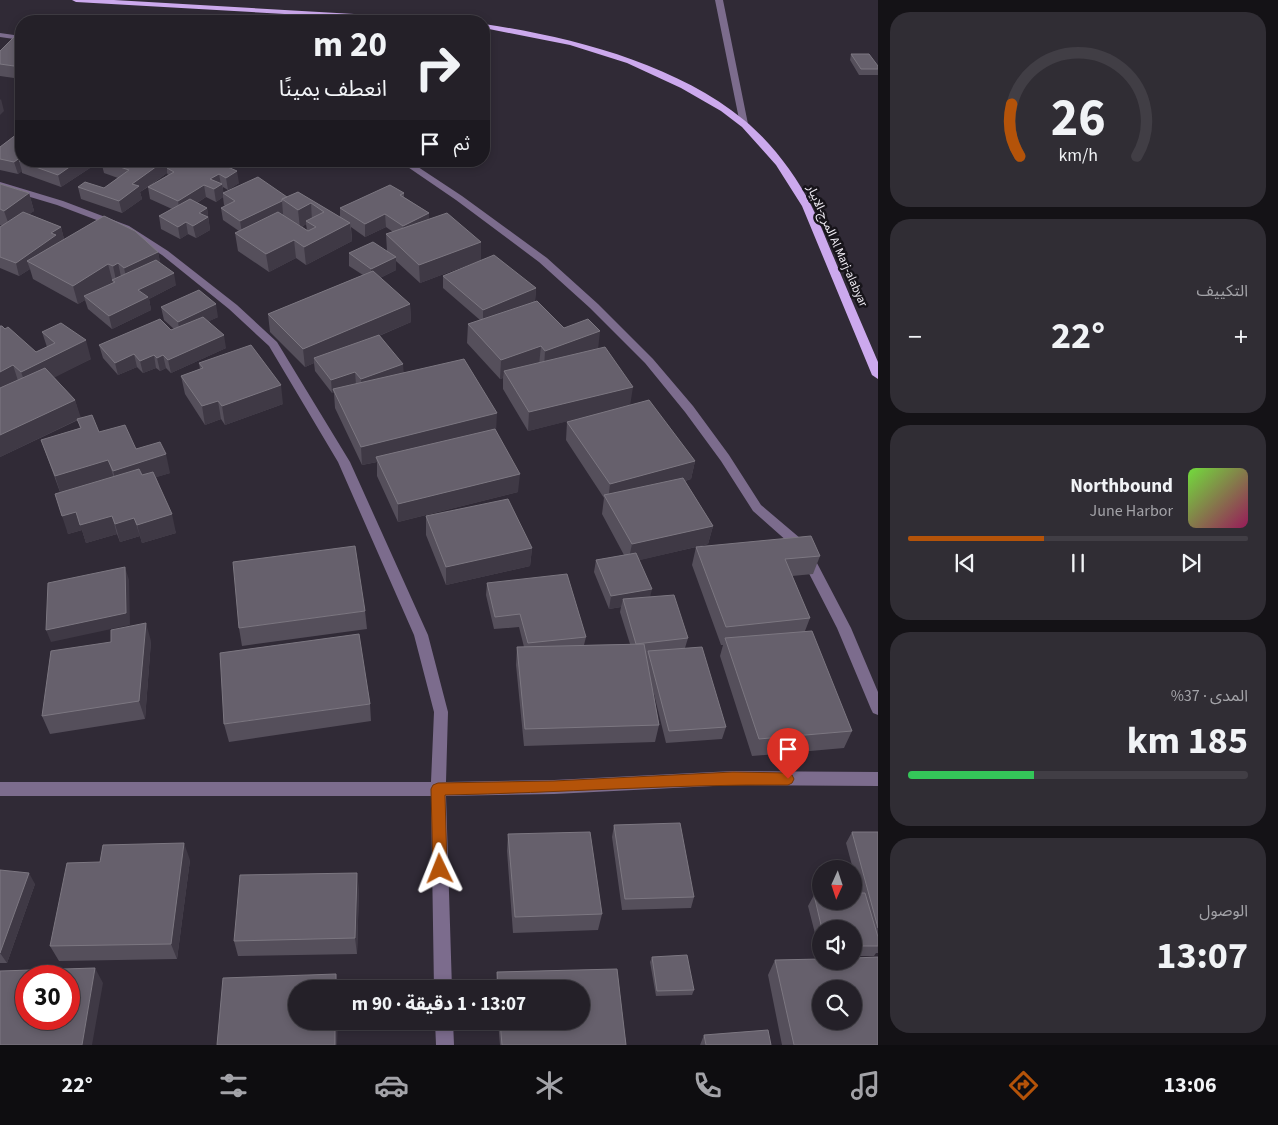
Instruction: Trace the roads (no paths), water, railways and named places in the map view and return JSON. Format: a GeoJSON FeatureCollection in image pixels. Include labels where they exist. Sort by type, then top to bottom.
{"type":"FeatureCollection","features":[{"type":"Feature","properties":{"kind":"main road"},"geometry":{"type":"LineString","coordinates":[[76,0],[337,15]]}},
{"type":"Feature","properties":{"kind":"main road","name":"المرج-الابيار Al Marj-alabyar"},"geometry":{"type":"LineString","coordinates":[[490,27],[552,38],[634,63],[692,89],[744,124],[794,183],[807,206],[877,371]]}},
{"type":"Feature","properties":{"kind":"street"},"geometry":{"type":"LineString","coordinates":[[719,0],[744,124]]}},
{"type":"Feature","properties":{"kind":"street"},"geometry":{"type":"LineString","coordinates":[[0,35],[15,37]]}},
{"type":"Feature","properties":{"kind":"street"},"geometry":{"type":"LineString","coordinates":[[412,167],[459,198],[543,260],[594,306],[649,361],[694,416],[725,458],[756,508],[802,547],[844,628],[878,709]]}},
{"type":"Feature","properties":{"kind":"street"},"geometry":{"type":"LineString","coordinates":[[0,185],[60,203],[126,228],[165,253],[233,307],[273,344],[344,462],[421,635],[441,712],[438,789],[443,980]]}},
{"type":"Feature","properties":{"kind":"street"},"geometry":{"type":"LineString","coordinates":[[0,789],[438,789],[554,787],[733,778],[878,780]]}},
{"type":"Feature","properties":{"kind":"street"},"geometry":{"type":"LineString","coordinates":[[444,1030],[445,1045]]}}]}
